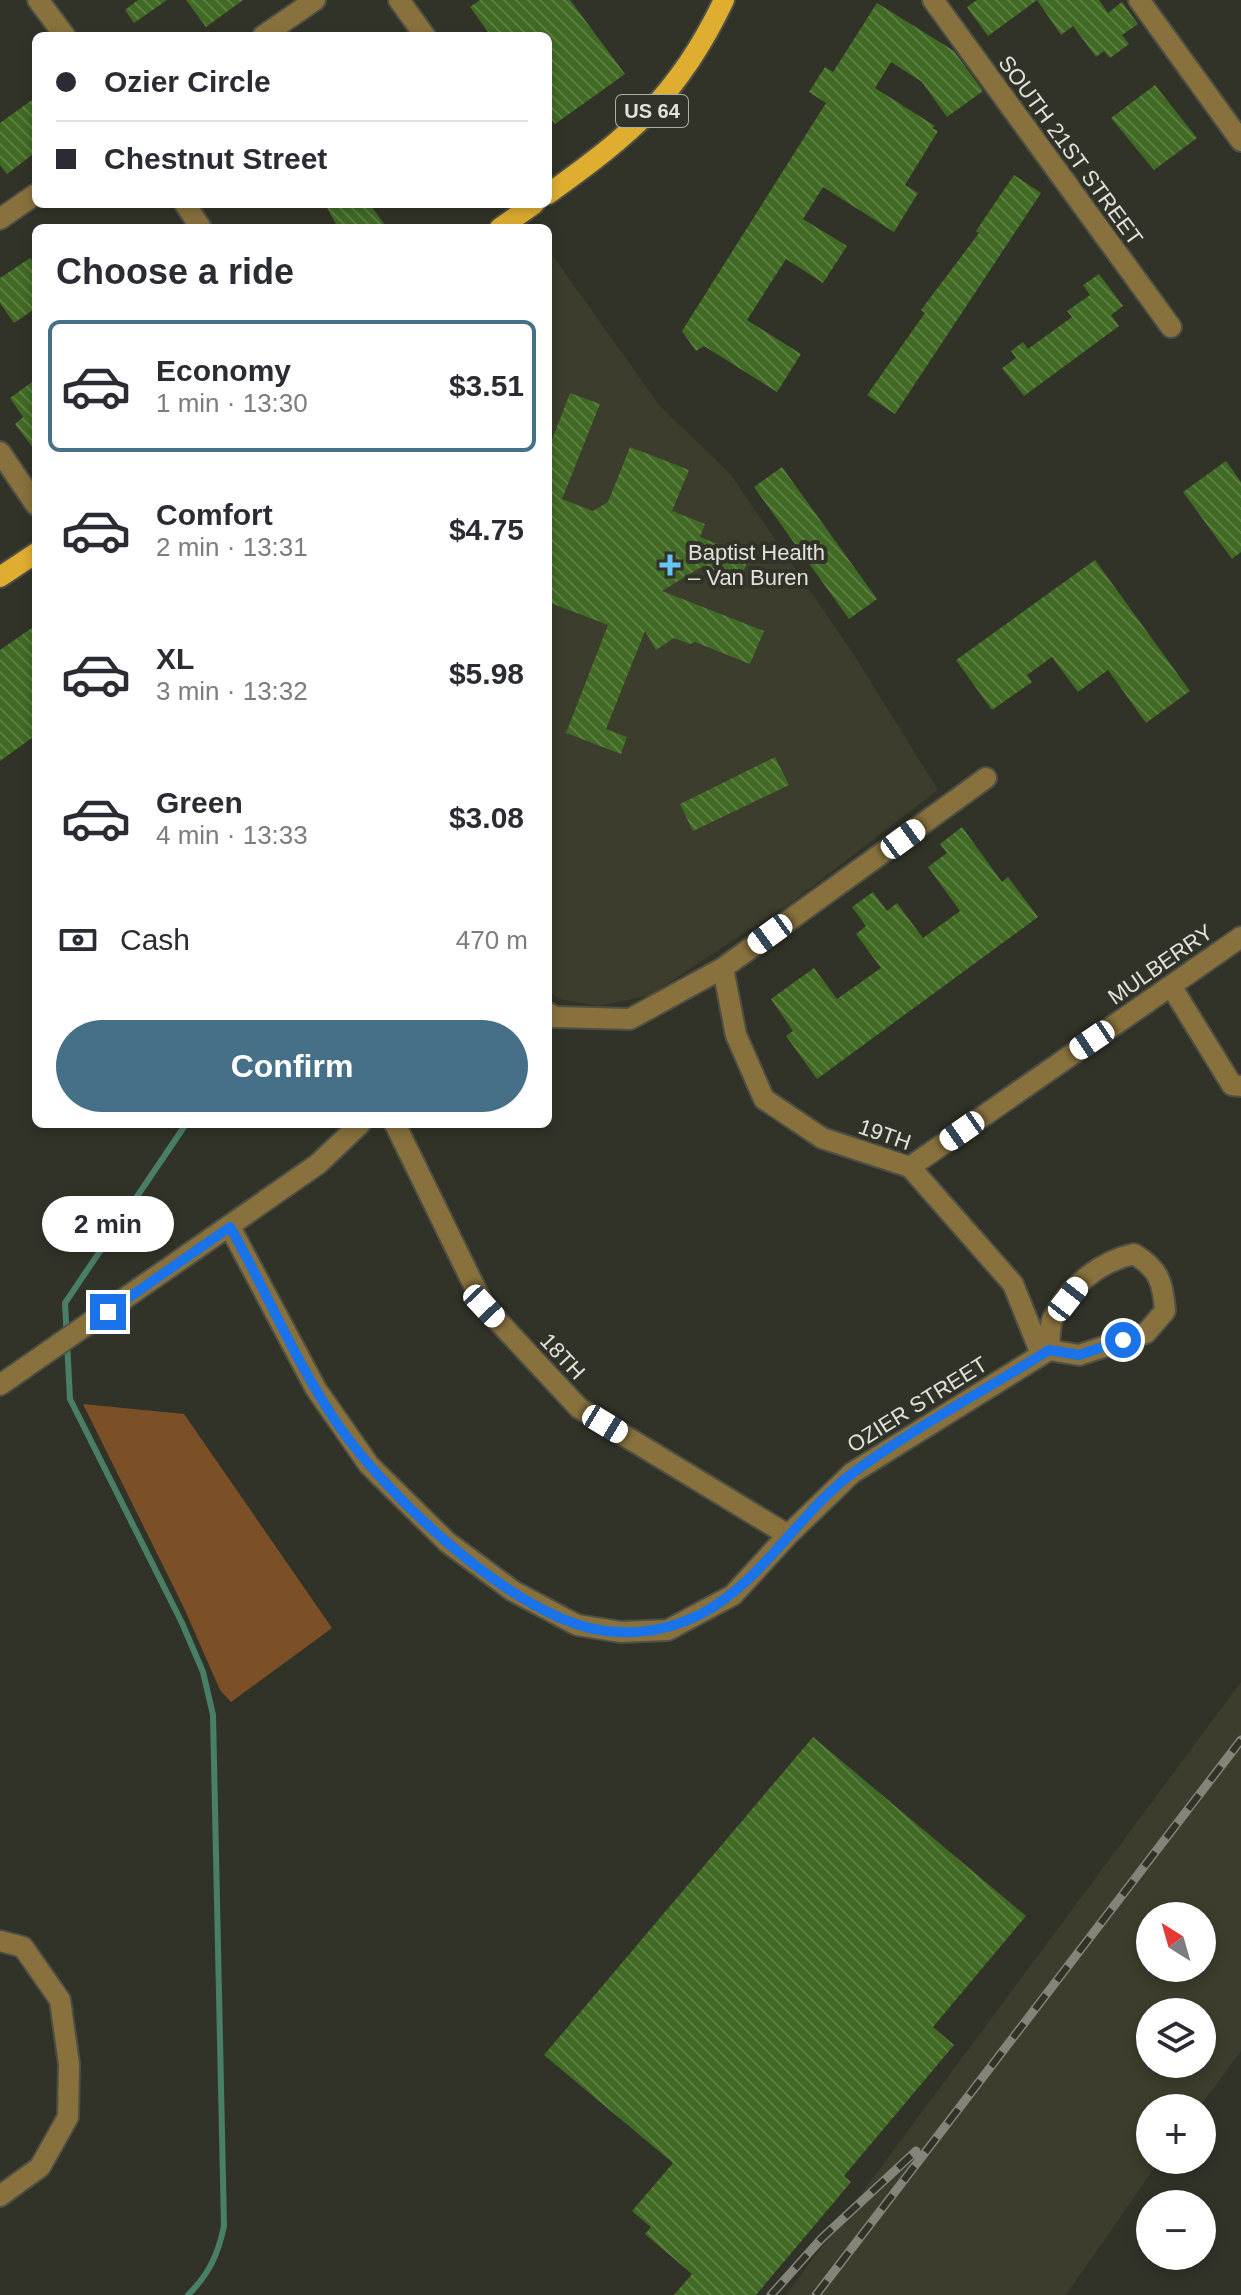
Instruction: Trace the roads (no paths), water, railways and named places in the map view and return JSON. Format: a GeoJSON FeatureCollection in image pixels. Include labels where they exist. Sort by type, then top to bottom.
{"type":"FeatureCollection","features":[{"type":"Feature","properties":{"kind":"main road","name":"US 64"},"geometry":{"type":"LineString","coordinates":[[552,191],[620,142],[660,104],[688,69],[724,0]]}},
{"type":"Feature","properties":{"kind":"main road"},"geometry":{"type":"LineString","coordinates":[[506,224],[528,208]]}},
{"type":"Feature","properties":{"kind":"main road"},"geometry":{"type":"LineString","coordinates":[[0,577],[32,556]]}},
{"type":"Feature","properties":{"kind":"street"},"geometry":{"type":"LineString","coordinates":[[38,0],[62,32]]}},
{"type":"Feature","properties":{"kind":"street"},"geometry":{"type":"LineString","coordinates":[[269,32],[315,0]]}},
{"type":"Feature","properties":{"kind":"street"},"geometry":{"type":"LineString","coordinates":[[399,0],[422,32]]}},
{"type":"Feature","properties":{"kind":"street","name":"SOUTH 21ST STREET"},"geometry":{"type":"LineString","coordinates":[[933,0],[1171,327]]}},
{"type":"Feature","properties":{"kind":"street"},"geometry":{"type":"LineString","coordinates":[[1139,0],[1241,141]]}},
{"type":"Feature","properties":{"kind":"street"},"geometry":{"type":"LineString","coordinates":[[0,219],[32,197]]}},
{"type":"Feature","properties":{"kind":"street"},"geometry":{"type":"LineString","coordinates":[[0,452],[32,499]]}},
{"type":"Feature","properties":{"kind":"street"},"geometry":{"type":"LineString","coordinates":[[552,1015],[630,1019],[723,968],[986,778]]}},
{"type":"Feature","properties":{"kind":"street","name":"MULBERRY"},"geometry":{"type":"LineString","coordinates":[[910,1167],[1241,937]]}},
{"type":"Feature","properties":{"kind":"street","name":"19TH"},"geometry":{"type":"LineString","coordinates":[[723,968],[736,1035],[764,1099],[822,1138],[910,1167],[1013,1284],[1045,1352]]}},
{"type":"Feature","properties":{"kind":"street"},"geometry":{"type":"LineString","coordinates":[[1171,986],[1232,1085],[1241,1086]]}},
{"type":"Feature","properties":{"kind":"street"},"geometry":{"type":"LineString","coordinates":[[0,1385],[318,1164],[356,1128]]}},
{"type":"Feature","properties":{"kind":"street","name":"18TH"},"geometry":{"type":"LineString","coordinates":[[397,1128],[484,1306],[579,1408],[788,1535]]}},
{"type":"Feature","properties":{"kind":"street","name":"OZIER STREET"},"geometry":{"type":"LineString","coordinates":[[230,1227],[316,1389],[369,1465],[447,1542],[544,1610],[577,1625],[621,1632],[668,1630],[733,1595],[788,1535],[852,1473],[1045,1352]]}},
{"type":"Feature","properties":{"kind":"street"},"geometry":{"type":"LineString","coordinates":[[1134,1254],[1154,1266],[1163,1285],[1165,1311],[1146,1333],[1079,1355],[1045,1352],[1052,1320],[1097,1268],[1112,1259],[1134,1254]]}},
{"type":"Feature","properties":{"kind":"street"},"geometry":{"type":"LineString","coordinates":[[0,1941],[23,1947],[60,2000],[69,2064],[68,2117],[40,2167],[0,2196]]}},
{"type":"Feature","properties":{"kind":"waterway"},"geometry":{"type":"LineString","coordinates":[[183,1128],[65,1303],[70,1399],[182,1623],[203,1672],[213,1715],[224,2226],[212,2264],[188,2295]]}},
{"type":"Feature","properties":{"kind":"railway"},"geometry":{"type":"LineString","coordinates":[[816,2295],[1241,1740]]}},
{"type":"Feature","properties":{"kind":"railway"},"geometry":{"type":"LineString","coordinates":[[771,2295],[822,2238],[916,2151]]}},
{"type":"Feature","properties":{"kind":"place","name":"Baptist Health – Van Buren"},"geometry":{"type":"Point","coordinates":[670,565]}}]}
